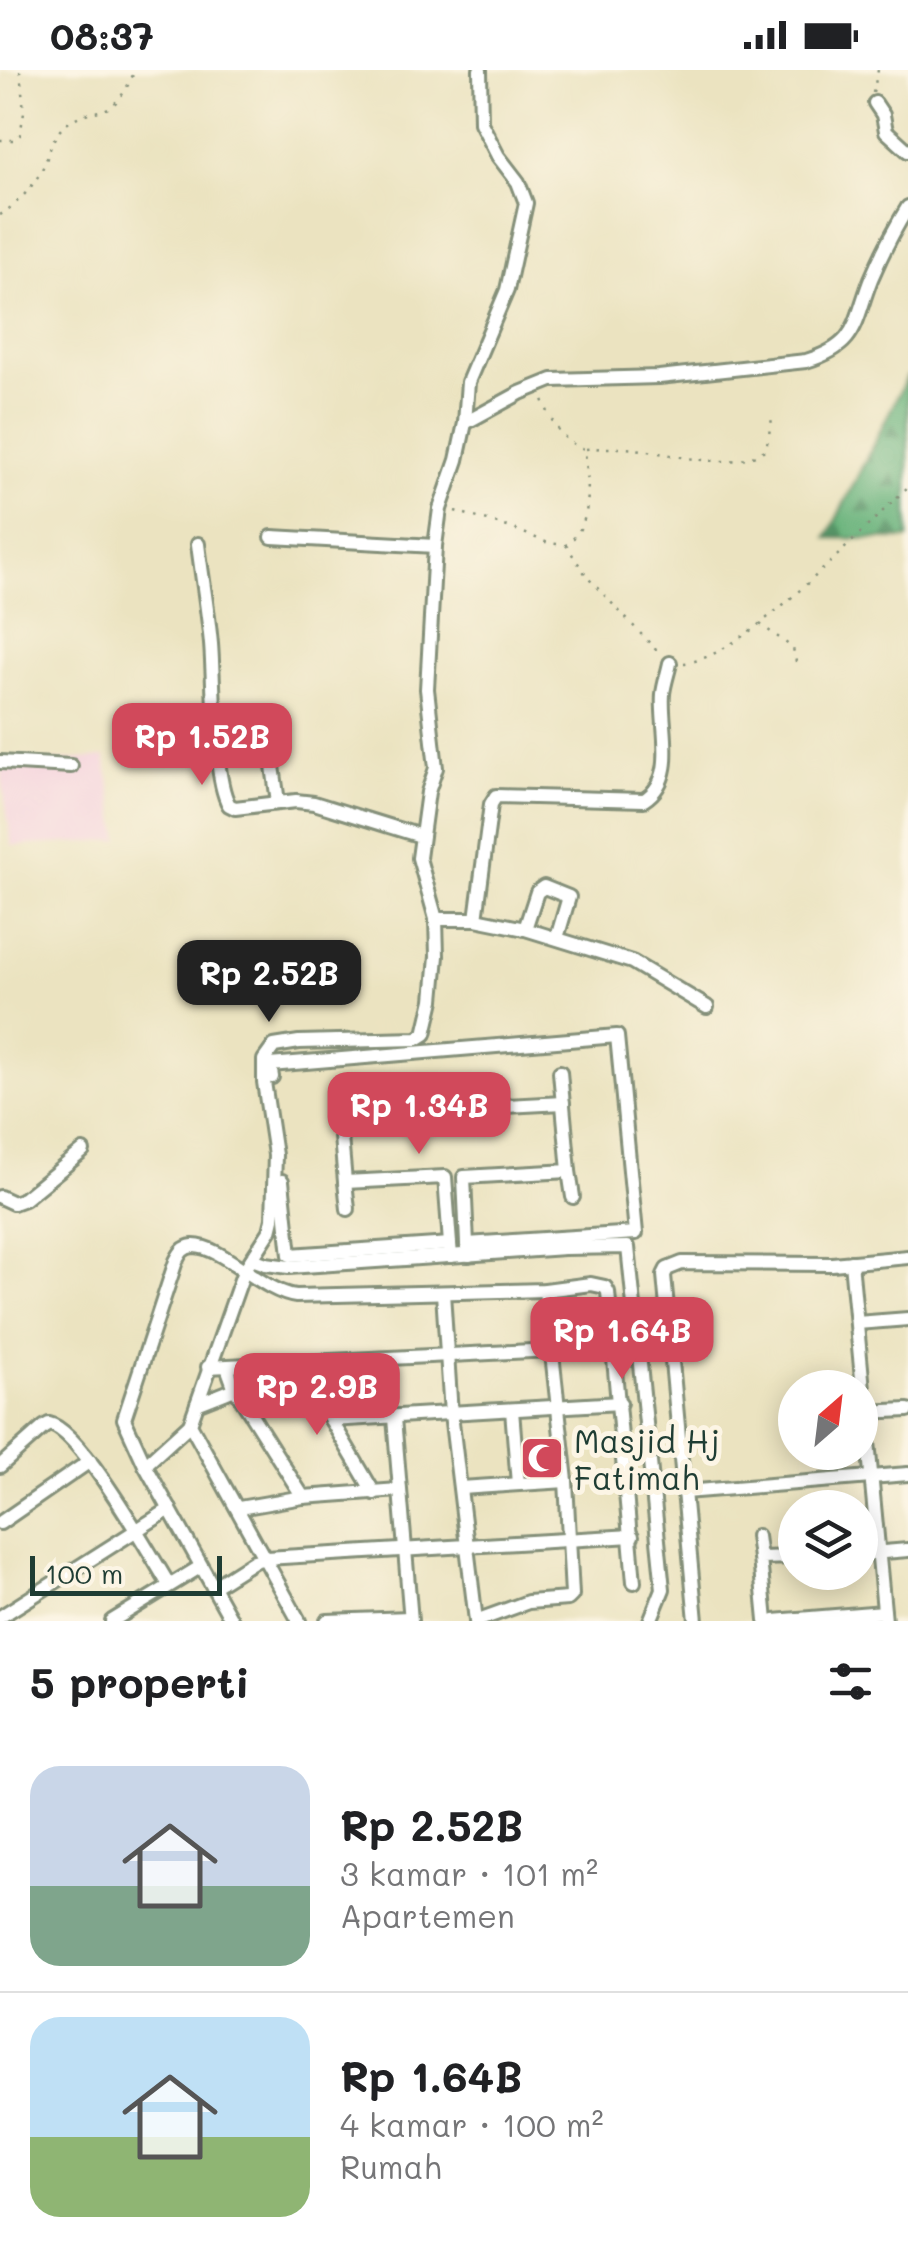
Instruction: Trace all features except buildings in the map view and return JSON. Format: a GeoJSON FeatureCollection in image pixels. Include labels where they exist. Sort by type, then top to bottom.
{"type":"FeatureCollection","features":[{"type":"Feature","properties":{"kind":"street"},"geometry":{"type":"LineString","coordinates":[[145,1465],[190,1424],[244,1272],[270,1231],[275,1206],[275,1155],[264,1082],[266,1056],[280,1043],[398,1041],[425,1034],[434,986],[436,919],[419,858],[428,792],[436,768],[427,689],[435,546],[440,509],[465,423],[468,382],[507,290],[526,202],[481,122],[480,70]]}},
{"type":"Feature","properties":{"kind":"street"},"geometry":{"type":"LineString","coordinates":[[874,97],[886,131],[908,151]]}},
{"type":"Feature","properties":{"kind":"street"},"geometry":{"type":"LineString","coordinates":[[465,423],[552,380],[659,377],[806,362],[828,355],[858,322],[890,232],[907,210]]}},
{"type":"Feature","properties":{"kind":"street"},"geometry":{"type":"LineString","coordinates":[[272,537],[435,546]]}},
{"type":"Feature","properties":{"kind":"street"},"geometry":{"type":"LineString","coordinates":[[198,544],[225,800],[234,808],[278,802],[314,803],[421,836]]}},
{"type":"Feature","properties":{"kind":"street"},"geometry":{"type":"LineString","coordinates":[[476,919],[491,804],[496,796],[644,800],[650,797],[666,764],[664,692],[670,662]]}},
{"type":"Feature","properties":{"kind":"street"},"geometry":{"type":"LineString","coordinates":[[250,726],[265,726],[268,730],[278,802]]}},
{"type":"Feature","properties":{"kind":"street"},"geometry":{"type":"LineString","coordinates":[[0,762],[71,766]]}},
{"type":"Feature","properties":{"kind":"street"},"geometry":{"type":"LineString","coordinates":[[525,929],[537,892],[544,887],[570,900],[557,938]]}},
{"type":"Feature","properties":{"kind":"street"},"geometry":{"type":"LineString","coordinates":[[436,919],[476,919],[557,938],[643,966],[707,1007]]}},
{"type":"Feature","properties":{"kind":"street"},"geometry":{"type":"LineString","coordinates":[[616,1036],[636,1233],[450,1244],[290,1255],[270,1065],[616,1036]]}},
{"type":"Feature","properties":{"kind":"street"},"geometry":{"type":"LineString","coordinates":[[560,1072],[573,1196]]}},
{"type":"Feature","properties":{"kind":"street"},"geometry":{"type":"LineString","coordinates":[[337,1092],[348,1209]]}},
{"type":"Feature","properties":{"kind":"street"},"geometry":{"type":"LineString","coordinates":[[339,1115],[563,1103]]}},
{"type":"Feature","properties":{"kind":"street"},"geometry":{"type":"LineString","coordinates":[[0,1197],[13,1203],[24,1199],[84,1151]]}},
{"type":"Feature","properties":{"kind":"street"},"geometry":{"type":"LineString","coordinates":[[345,1182],[570,1171]]}},
{"type":"Feature","properties":{"kind":"street"},"geometry":{"type":"LineString","coordinates":[[446,1177],[450,1244]]}},
{"type":"Feature","properties":{"kind":"street"},"geometry":{"type":"LineString","coordinates":[[464,1177],[467,1243]]}},
{"type":"Feature","properties":{"kind":"street"},"geometry":{"type":"LineString","coordinates":[[252,1259],[290,1267],[450,1244],[628,1247],[663,1589],[650,1621]]}},
{"type":"Feature","properties":{"kind":"street"},"geometry":{"type":"LineString","coordinates":[[232,1621],[126,1430],[125,1410],[179,1254],[184,1249],[199,1247],[279,1293],[296,1296],[545,1290],[591,1284],[607,1288],[634,1582]]}},
{"type":"Feature","properties":{"kind":"street"},"geometry":{"type":"LineString","coordinates":[[696,1621],[664,1276],[668,1269],[682,1263],[800,1265],[908,1256]]}},
{"type":"Feature","properties":{"kind":"street"},"geometry":{"type":"LineString","coordinates":[[851,1262],[860,1370]]}},
{"type":"Feature","properties":{"kind":"street"},"geometry":{"type":"LineString","coordinates":[[442,1292],[451,1414],[476,1621],[528,1602],[570,1598],[566,1481],[545,1290]]}},
{"type":"Feature","properties":{"kind":"street"},"geometry":{"type":"LineString","coordinates":[[856,1323],[908,1319]]}},
{"type":"Feature","properties":{"kind":"street"},"geometry":{"type":"LineString","coordinates":[[208,1366],[551,1350]]}},
{"type":"Feature","properties":{"kind":"street"},"geometry":{"type":"LineString","coordinates":[[297,1362],[374,1492]]}},
{"type":"Feature","properties":{"kind":"street"},"geometry":{"type":"LineString","coordinates":[[227,1367],[235,1389],[303,1497]]}},
{"type":"Feature","properties":{"kind":"street"},"geometry":{"type":"LineString","coordinates":[[196,1404],[235,1389]]}},
{"type":"Feature","properties":{"kind":"street"},"geometry":{"type":"LineString","coordinates":[[330,1420],[620,1403]]}},
{"type":"Feature","properties":{"kind":"street"},"geometry":{"type":"LineString","coordinates":[[512,1410],[518,1484]]}},
{"type":"Feature","properties":{"kind":"street"},"geometry":{"type":"LineString","coordinates":[[878,1411],[908,1410]]}},
{"type":"Feature","properties":{"kind":"street"},"geometry":{"type":"LineString","coordinates":[[326,1621],[410,1619],[394,1418]]}},
{"type":"Feature","properties":{"kind":"street"},"geometry":{"type":"LineString","coordinates":[[190,1424],[300,1621]]}},
{"type":"Feature","properties":{"kind":"street"},"geometry":{"type":"LineString","coordinates":[[0,1466],[44,1426],[62,1428],[90,1461],[170,1585]]}},
{"type":"Feature","properties":{"kind":"street"},"geometry":{"type":"LineString","coordinates":[[0,1523],[90,1461]]}},
{"type":"Feature","properties":{"kind":"street"},"geometry":{"type":"LineString","coordinates":[[869,1470],[871,1490]]}},
{"type":"Feature","properties":{"kind":"street"},"geometry":{"type":"LineString","coordinates":[[684,1492],[908,1474]]}},
{"type":"Feature","properties":{"kind":"street"},"geometry":{"type":"LineString","coordinates":[[461,1488],[566,1481]]}},
{"type":"Feature","properties":{"kind":"street"},"geometry":{"type":"LineString","coordinates":[[239,1508],[303,1497],[398,1490]]}},
{"type":"Feature","properties":{"kind":"street"},"geometry":{"type":"LineString","coordinates":[[0,1617],[170,1509]]}},
{"type":"Feature","properties":{"kind":"street"},"geometry":{"type":"LineString","coordinates":[[213,1587],[254,1561],[266,1558],[632,1536]]}},
{"type":"Feature","properties":{"kind":"street"},"geometry":{"type":"LineString","coordinates":[[757,1536],[766,1621]]}},
{"type":"Feature","properties":{"kind":"street"},"geometry":{"type":"LineString","coordinates":[[774,1621],[885,1616],[878,1553],[908,1550]]}},
{"type":"Feature","properties":{"kind":"street"},"geometry":{"type":"LineString","coordinates":[[760,1558],[778,1557]]}},
{"type":"Feature","properties":{"kind":"street"},"geometry":{"type":"LineString","coordinates":[[112,1621],[200,1567]]}},
{"type":"Feature","properties":{"kind":"path"},"geometry":{"type":"LineString","coordinates":[[0,140],[14,140],[20,135],[24,112],[20,70]]}},
{"type":"Feature","properties":{"kind":"path"},"geometry":{"type":"LineString","coordinates":[[0,216],[28,191],[60,129],[72,119],[104,112],[116,105],[135,70]]}},
{"type":"Feature","properties":{"kind":"path"},"geometry":{"type":"LineString","coordinates":[[874,97],[878,70]]}},
{"type":"Feature","properties":{"kind":"path"},"geometry":{"type":"LineString","coordinates":[[538,385],[553,423],[570,441],[585,448],[627,448],[699,459],[755,456],[766,449],[773,414]]}},
{"type":"Feature","properties":{"kind":"path"},"geometry":{"type":"LineString","coordinates":[[566,545],[586,516],[585,448]]}},
{"type":"Feature","properties":{"kind":"path"},"geometry":{"type":"LineString","coordinates":[[440,509],[486,520],[548,543],[566,545],[588,578],[670,662],[691,662],[708,657],[787,603],[908,487]]}},
{"type":"Feature","properties":{"kind":"path"},"geometry":{"type":"LineString","coordinates":[[759,624],[793,648],[797,666]]}},
{"type":"Feature","properties":{"kind":"shaded area"},"geometry":{"type":"Polygon","coordinates":[[[105,757],[120,840],[12,846],[0,766],[105,757]]]}},
{"type":"Feature","properties":{"kind":"green space"},"geometry":{"type":"Polygon","coordinates":[[[908,375],[908,539],[827,538],[908,375]]]}},
{"type":"Feature","properties":{"kind":"place","name":"Masjid Hj Fatimah"},"geometry":{"type":"Point","coordinates":[542,1458]}}]}
